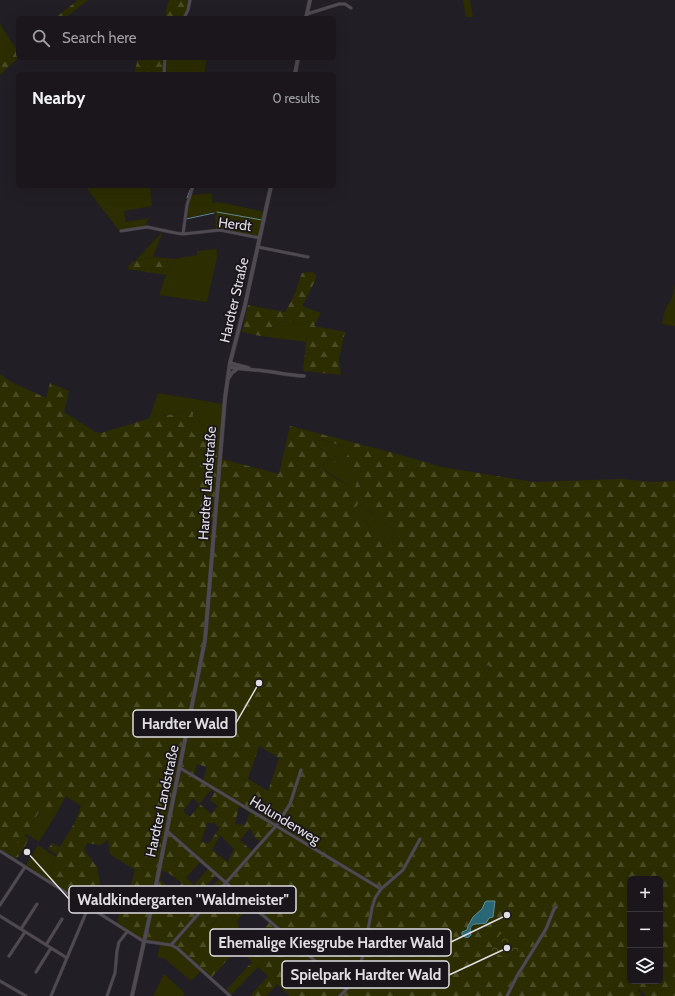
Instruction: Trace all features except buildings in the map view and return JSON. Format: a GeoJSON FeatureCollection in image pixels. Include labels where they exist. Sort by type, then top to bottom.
{"type":"FeatureCollection","features":[{"type":"Feature","properties":{"kind":"main road"},"geometry":{"type":"LineString","coordinates":[[307,16],[310,0]]}},
{"type":"Feature","properties":{"kind":"main road"},"geometry":{"type":"LineString","coordinates":[[295,72],[298,60]]}},
{"type":"Feature","properties":{"kind":"main road","name":"Hardter Straße"},"geometry":{"type":"LineString","coordinates":[[223,419],[230,365],[245,305],[271,188]]}},
{"type":"Feature","properties":{"kind":"main road","name":"Hardter Landstraße"},"geometry":{"type":"LineString","coordinates":[[132,996],[180,768],[206,634],[223,419]]}},
{"type":"Feature","properties":{"kind":"street"},"geometry":{"type":"LineString","coordinates":[[185,16],[190,0]]}},
{"type":"Feature","properties":{"kind":"street"},"geometry":{"type":"LineString","coordinates":[[307,16],[339,4],[345,4],[351,8]]}},
{"type":"Feature","properties":{"kind":"street"},"geometry":{"type":"LineString","coordinates":[[164,72],[165,60]]}},
{"type":"Feature","properties":{"kind":"street"},"geometry":{"type":"LineString","coordinates":[[183,234],[187,205],[192,188]]}},
{"type":"Feature","properties":{"kind":"street","name":"Herdt"},"geometry":{"type":"LineString","coordinates":[[121,232],[147,227],[183,234],[220,230],[260,238]]}},
{"type":"Feature","properties":{"kind":"street"},"geometry":{"type":"LineString","coordinates":[[258,247],[308,257]]}},
{"type":"Feature","properties":{"kind":"street"},"geometry":{"type":"LineString","coordinates":[[230,365],[237,369],[255,369]]}},
{"type":"Feature","properties":{"kind":"street"},"geometry":{"type":"LineString","coordinates":[[230,365],[304,376]]}},
{"type":"Feature","properties":{"kind":"street"},"geometry":{"type":"LineString","coordinates":[[228,379],[237,369]]}},
{"type":"Feature","properties":{"kind":"street","name":"Holunderweg"},"geometry":{"type":"LineString","coordinates":[[180,768],[381,888]]}},
{"type":"Feature","properties":{"kind":"street"},"geometry":{"type":"LineString","coordinates":[[171,945],[276,826],[290,804],[301,770]]}},
{"type":"Feature","properties":{"kind":"street"},"geometry":{"type":"LineString","coordinates":[[167,831],[347,989]]}},
{"type":"Feature","properties":{"kind":"street"},"geometry":{"type":"LineString","coordinates":[[340,996],[354,981],[358,972],[364,952],[372,908],[381,888],[403,870],[420,839]]}},
{"type":"Feature","properties":{"kind":"street"},"geometry":{"type":"LineString","coordinates":[[0,851],[144,942],[171,945],[230,996]]}},
{"type":"Feature","properties":{"kind":"street"},"geometry":{"type":"LineString","coordinates":[[0,904],[25,867]]}},
{"type":"Feature","properties":{"kind":"street"},"geometry":{"type":"LineString","coordinates":[[21,929],[37,904]]}},
{"type":"Feature","properties":{"kind":"street"},"geometry":{"type":"LineString","coordinates":[[507,996],[520,971],[546,929],[554,908],[556,907]]}},
{"type":"Feature","properties":{"kind":"street"},"geometry":{"type":"LineString","coordinates":[[51,996],[88,908]]}},
{"type":"Feature","properties":{"kind":"street"},"geometry":{"type":"LineString","coordinates":[[0,916],[67,958]]}},
{"type":"Feature","properties":{"kind":"street"},"geometry":{"type":"LineString","coordinates":[[46,945],[62,919]]}},
{"type":"Feature","properties":{"kind":"street"},"geometry":{"type":"LineString","coordinates":[[9,956],[25,932]]}},
{"type":"Feature","properties":{"kind":"street"},"geometry":{"type":"LineString","coordinates":[[107,996],[115,974],[119,942],[127,932]]}},
{"type":"Feature","properties":{"kind":"street"},"geometry":{"type":"LineString","coordinates":[[36,972],[51,948]]}},
{"type":"Feature","properties":{"kind":"street"},"geometry":{"type":"LineString","coordinates":[[0,981],[26,996]]}},
{"type":"Feature","properties":{"kind":"green space"},"geometry":{"type":"Polygon","coordinates":[[[78,0],[88,0],[68,16],[58,16],[78,0]]]}},
{"type":"Feature","properties":{"kind":"green space"},"geometry":{"type":"Polygon","coordinates":[[[169,0],[188,0],[186,14],[184,16],[166,16],[169,0]]]}},
{"type":"Feature","properties":{"kind":"green space"},"geometry":{"type":"Polygon","coordinates":[[[463,0],[470,0],[473,17],[466,17],[463,0]]]}},
{"type":"Feature","properties":{"kind":"green space"},"geometry":{"type":"Polygon","coordinates":[[[0,24],[16,48],[16,51],[0,66],[0,24]]]}},
{"type":"Feature","properties":{"kind":"green space"},"geometry":{"type":"Polygon","coordinates":[[[16,51],[16,60],[0,75],[0,66],[16,51]]]}},
{"type":"Feature","properties":{"kind":"green space"},"geometry":{"type":"Polygon","coordinates":[[[138,60],[167,60],[166,72],[134,72],[138,60]]]}},
{"type":"Feature","properties":{"kind":"green space"},"geometry":{"type":"Polygon","coordinates":[[[167,60],[207,60],[204,72],[166,72],[167,60]]]}},
{"type":"Feature","properties":{"kind":"green space"},"geometry":{"type":"Polygon","coordinates":[[[87,188],[150,188],[152,206],[124,211],[126,222],[149,218],[145,225],[147,228],[120,232],[87,188]]]}},
{"type":"Feature","properties":{"kind":"green space"},"geometry":{"type":"Polygon","coordinates":[[[212,193],[213,203],[219,202],[265,212],[260,238],[216,230],[215,212],[186,218],[191,195],[212,193]]]}},
{"type":"Feature","properties":{"kind":"green space"},"geometry":{"type":"Polygon","coordinates":[[[163,231],[153,257],[135,261],[163,231]]]}},
{"type":"Feature","properties":{"kind":"green space"},"geometry":{"type":"Polygon","coordinates":[[[217,249],[217,257],[207,302],[159,295],[166,275],[174,259],[197,255],[197,251],[217,249]]]}},
{"type":"Feature","properties":{"kind":"green space"},"geometry":{"type":"Polygon","coordinates":[[[153,257],[174,259],[166,275],[127,269],[132,262],[153,257]]]}},
{"type":"Feature","properties":{"kind":"green space"},"geometry":{"type":"Polygon","coordinates":[[[310,272],[316,275],[315,281],[302,306],[321,313],[314,326],[345,332],[339,359],[341,375],[303,371],[308,324],[282,321],[260,336],[242,332],[248,305],[285,312],[294,296],[302,273],[310,272]]]}},
{"type":"Feature","properties":{"kind":"green space"},"geometry":{"type":"Polygon","coordinates":[[[675,284],[675,326],[662,324],[665,310],[672,298],[675,284]]]}},
{"type":"Feature","properties":{"kind":"green space"},"geometry":{"type":"Polygon","coordinates":[[[282,321],[308,324],[306,342],[260,336],[282,321]]]}},
{"type":"Feature","properties":{"kind":"green space"},"geometry":{"type":"Polygon","coordinates":[[[0,374],[11,382],[46,398],[50,383],[69,391],[64,412],[95,432],[101,433],[154,417],[189,412],[188,409],[202,407],[215,409],[216,411],[193,412],[192,433],[220,439],[218,458],[279,474],[290,426],[442,467],[534,482],[620,479],[651,482],[675,481],[675,996],[646,996],[638,988],[641,994],[640,996],[290,996],[277,984],[266,996],[250,996],[268,976],[258,967],[231,995],[226,990],[252,962],[241,952],[269,923],[250,907],[240,917],[233,912],[228,914],[223,913],[212,925],[225,937],[225,940],[221,944],[232,955],[210,979],[171,946],[143,940],[117,923],[123,898],[103,886],[131,885],[135,870],[110,854],[108,840],[101,845],[87,843],[84,850],[97,867],[100,884],[89,905],[47,879],[57,855],[48,849],[52,843],[60,847],[75,822],[81,806],[66,796],[52,821],[39,812],[25,836],[29,839],[17,859],[15,858],[26,840],[22,837],[10,855],[0,849],[0,374]],[[315,437],[313,440],[331,455],[345,460],[351,449],[315,437]],[[329,458],[322,467],[329,474],[355,488],[358,476],[348,472],[329,458]],[[359,503],[352,511],[389,543],[396,532],[359,503]],[[487,665],[468,695],[473,698],[485,679],[490,666],[487,665]],[[259,746],[248,779],[268,791],[279,758],[259,746]],[[197,764],[194,776],[203,781],[207,767],[197,764]],[[211,790],[199,804],[193,798],[183,811],[190,817],[200,804],[211,814],[218,806],[210,800],[215,792],[211,790]],[[253,798],[250,809],[260,815],[265,802],[253,798]],[[239,806],[235,824],[245,825],[250,813],[239,806]],[[207,823],[201,842],[209,843],[220,828],[214,823],[207,823]],[[250,828],[240,840],[252,851],[261,842],[255,838],[250,828]],[[220,835],[212,850],[228,862],[234,849],[220,835]],[[200,862],[186,878],[194,885],[208,869],[200,862]],[[162,871],[160,880],[174,892],[182,883],[167,872],[162,871]],[[215,876],[201,892],[204,896],[219,879],[215,876]]]}},
{"type":"Feature","properties":{"kind":"green space"},"geometry":{"type":"Polygon","coordinates":[[[158,393],[223,404],[220,439],[191,433],[193,412],[216,411],[189,410],[189,412],[149,419],[158,393]]]}},
{"type":"Feature","properties":{"kind":"green space"},"geometry":{"type":"Polygon","coordinates":[[[314,437],[351,449],[345,461],[323,451],[313,440],[314,437]]]}},
{"type":"Feature","properties":{"kind":"green space"},"geometry":{"type":"Polygon","coordinates":[[[329,458],[358,476],[355,489],[330,474],[322,467],[329,458]]]}},
{"type":"Feature","properties":{"kind":"green space"},"geometry":{"type":"Polygon","coordinates":[[[359,503],[396,532],[389,543],[352,511],[359,503]]]}},
{"type":"Feature","properties":{"kind":"green space"},"geometry":{"type":"Polygon","coordinates":[[[487,665],[490,666],[485,679],[473,698],[468,695],[487,665]]]}},
{"type":"Feature","properties":{"kind":"green space"},"geometry":{"type":"Polygon","coordinates":[[[39,812],[52,821],[39,842],[26,834],[39,812]]]}},
{"type":"Feature","properties":{"kind":"green space"},"geometry":{"type":"Polygon","coordinates":[[[21,836],[27,840],[15,858],[10,855],[21,836]]]}},
{"type":"Feature","properties":{"kind":"green space"},"geometry":{"type":"Polygon","coordinates":[[[38,845],[56,857],[47,879],[26,865],[38,845]]]}},
{"type":"Feature","properties":{"kind":"green space"},"geometry":{"type":"Polygon","coordinates":[[[233,912],[240,917],[237,921],[239,927],[234,932],[229,932],[225,935],[225,937],[212,926],[223,913],[228,914],[233,912]]]}},
{"type":"Feature","properties":{"kind":"green space"},"geometry":{"type":"Polygon","coordinates":[[[505,932],[513,937],[519,945],[522,951],[519,957],[512,954],[510,957],[501,956],[491,951],[498,940],[499,935],[505,932]]]}},
{"type":"Feature","properties":{"kind":"green space"},"geometry":{"type":"Polygon","coordinates":[[[160,945],[171,946],[201,971],[191,981],[165,959],[157,957],[160,945]]]}},
{"type":"Feature","properties":{"kind":"green space"},"geometry":{"type":"Polygon","coordinates":[[[164,974],[185,993],[183,996],[153,996],[164,974]]]}},
{"type":"Feature","properties":{"kind":"water"},"geometry":{"type":"Polygon","coordinates":[[[487,901],[495,901],[493,917],[489,918],[486,923],[474,924],[471,928],[471,935],[469,937],[462,935],[462,932],[467,930],[473,917],[482,909],[487,901]]]}},
{"type":"Feature","properties":{"kind":"waterway"},"geometry":{"type":"LineString","coordinates":[[187,198],[190,190]]}},
{"type":"Feature","properties":{"kind":"waterway"},"geometry":{"type":"LineString","coordinates":[[217,212],[262,220]]}},
{"type":"Feature","properties":{"kind":"waterway"},"geometry":{"type":"LineString","coordinates":[[186,219],[214,213]]}},
{"type":"Feature","properties":{"kind":"place","name":"Hardter Wald"},"geometry":{"type":"Point","coordinates":[259,683]}},
{"type":"Feature","properties":{"kind":"place","name":"Waldkindergarten \"Waldmeister\""},"geometry":{"type":"Point","coordinates":[27,852]}},
{"type":"Feature","properties":{"kind":"place","name":"Ehemalige Kiesgrube Hardter Wald"},"geometry":{"type":"Point","coordinates":[507,915]}},
{"type":"Feature","properties":{"kind":"place","name":"Spielpark Hardter Wald"},"geometry":{"type":"Point","coordinates":[507,948]}}]}
